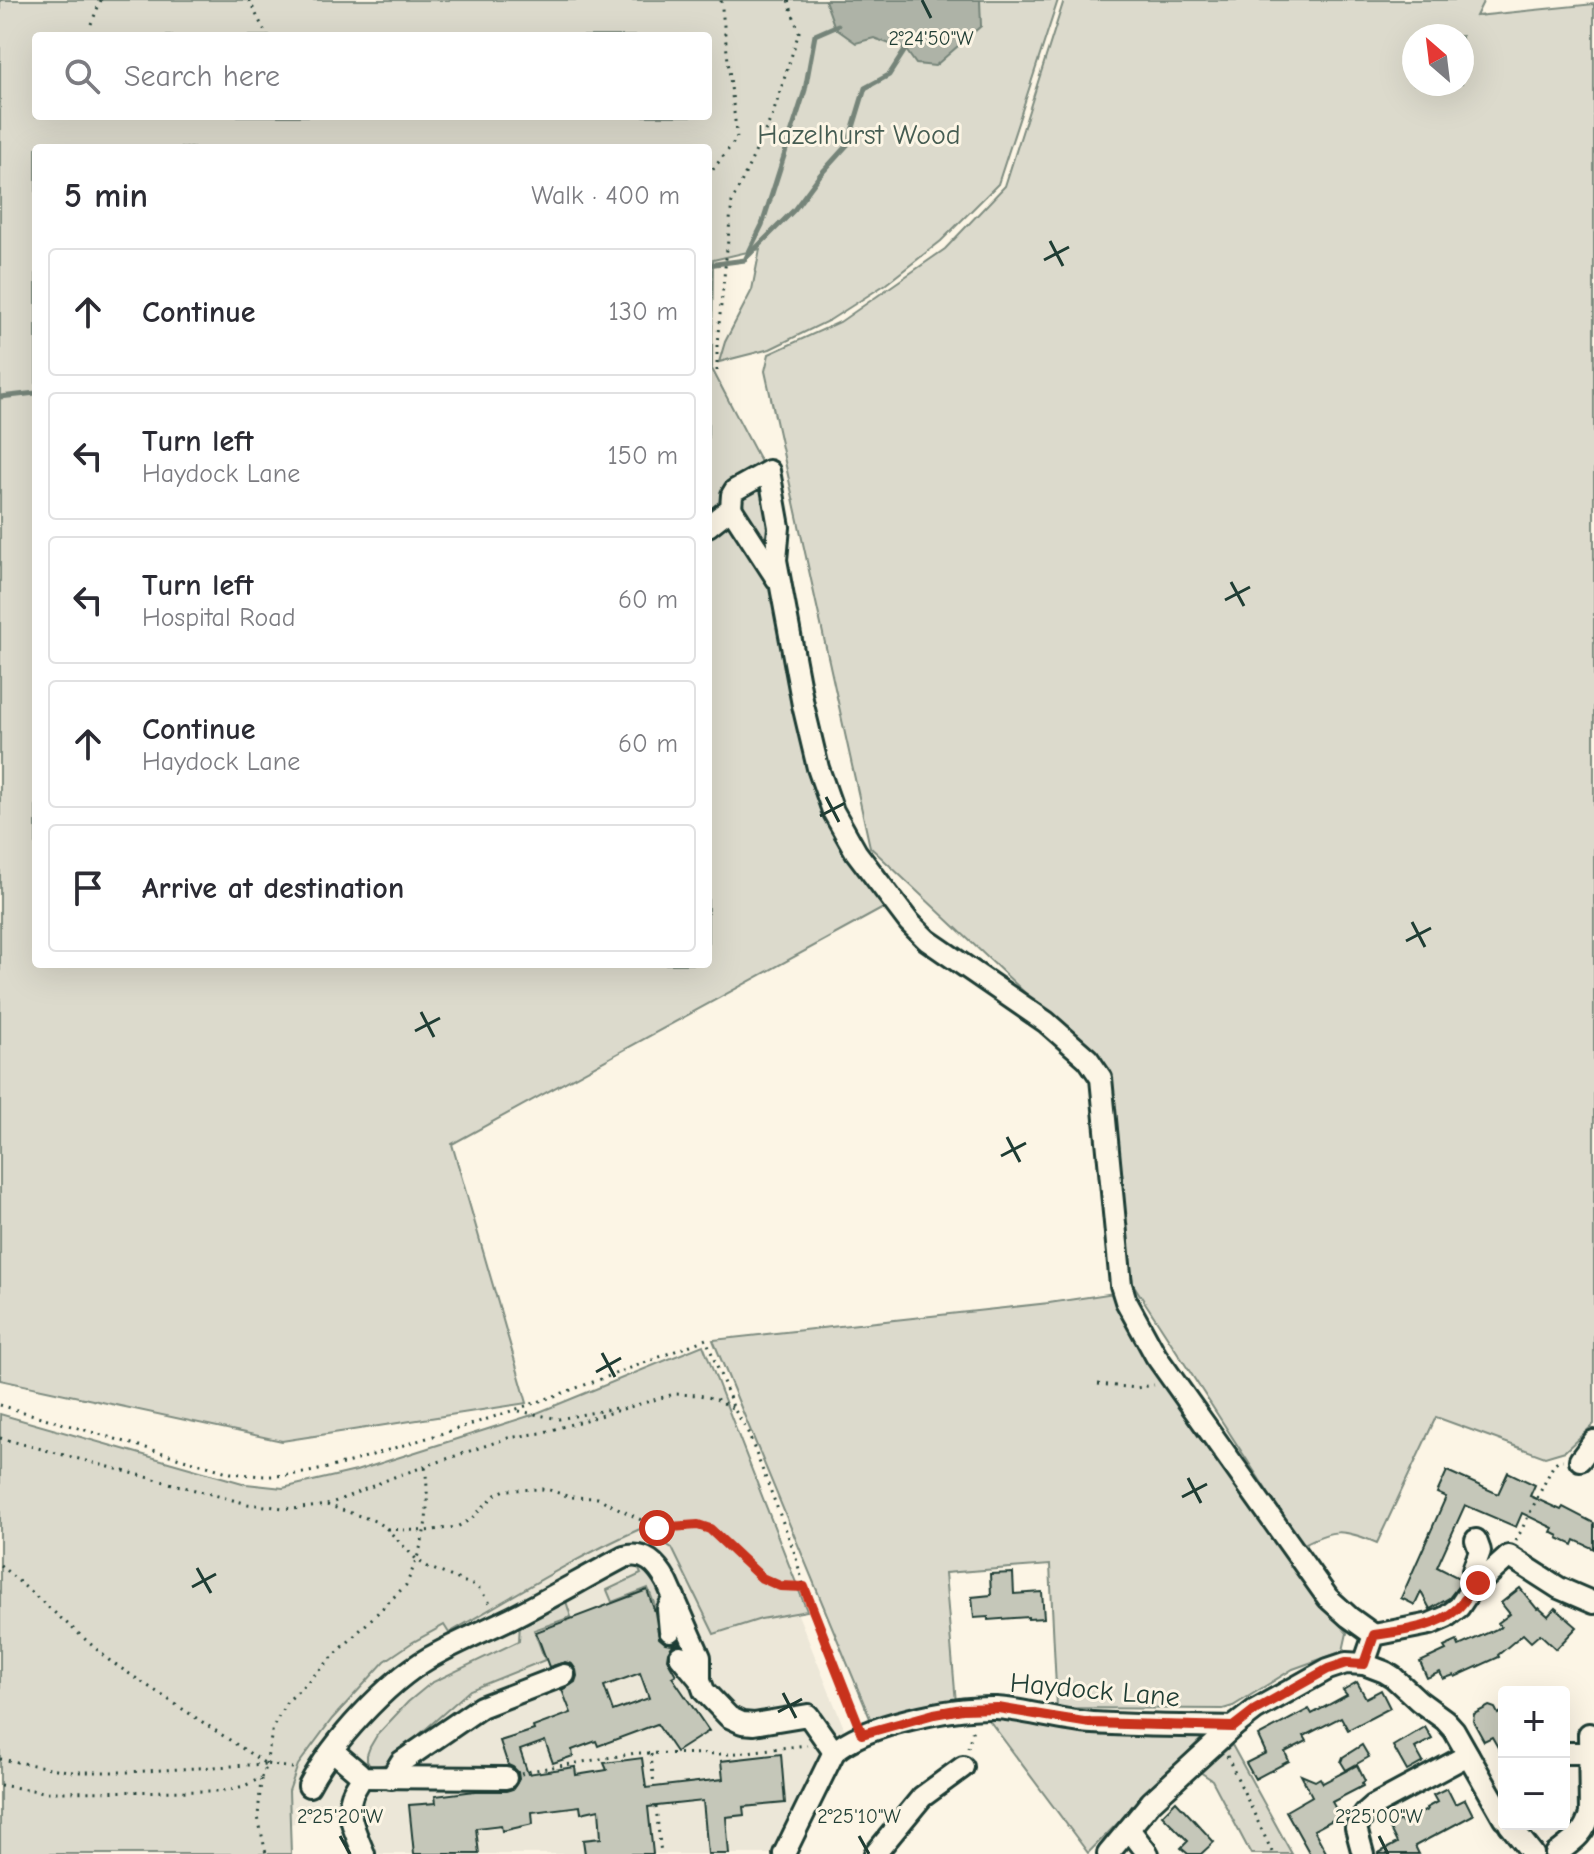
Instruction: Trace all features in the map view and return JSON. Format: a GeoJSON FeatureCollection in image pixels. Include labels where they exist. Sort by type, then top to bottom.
{"type":"FeatureCollection","features":[{"type":"Feature","properties":{"kind":"street"},"geometry":{"type":"LineString","coordinates":[[781,586],[731,508],[735,490],[769,471],[779,527],[776,560],[781,586],[803,705],[818,768],[833,811],[856,852],[909,922],[927,940],[1046,1022],[1088,1059],[1101,1078],[1121,1285],[1126,1301],[1156,1356],[1328,1598],[1374,1635],[1430,1624],[1459,1607],[1478,1583],[1509,1556],[1559,1588],[1594,1603]]}},
{"type":"Feature","properties":{"kind":"street"},"geometry":{"type":"LineString","coordinates":[[712,523],[731,508]]}},
{"type":"Feature","properties":{"kind":"street"},"geometry":{"type":"LineString","coordinates":[[1580,1460],[1594,1441]]}},
{"type":"Feature","properties":{"kind":"street"},"geometry":{"type":"LineString","coordinates":[[1476,1540],[1480,1551],[1473,1570],[1478,1583]]}},
{"type":"Feature","properties":{"kind":"street"},"geometry":{"type":"LineString","coordinates":[[313,1779],[371,1706],[426,1659],[624,1557],[633,1555],[649,1560],[660,1570],[700,1657],[700,1680]]}},
{"type":"Feature","properties":{"kind":"street"},"geometry":{"type":"LineString","coordinates":[[670,1631],[668,1609],[674,1597]]}},
{"type":"Feature","properties":{"kind":"street"},"geometry":{"type":"LineString","coordinates":[[1364,1664],[1374,1635]]}},
{"type":"Feature","properties":{"kind":"street"},"geometry":{"type":"LineString","coordinates":[[680,1656],[700,1680],[708,1696],[729,1717],[754,1724],[805,1714],[829,1747],[784,1854]]}},
{"type":"Feature","properties":{"kind":"street"},"geometry":{"type":"LineString","coordinates":[[1108,1854],[1151,1802],[1255,1710],[1328,1669],[1346,1663],[1364,1664],[1393,1677],[1445,1720],[1454,1730],[1498,1808]]}},
{"type":"Feature","properties":{"kind":"street"},"geometry":{"type":"LineString","coordinates":[[391,1778],[401,1762],[481,1707],[564,1675]]}},
{"type":"Feature","properties":{"kind":"street","name":"Haydock Lane"},"geometry":{"type":"LineString","coordinates":[[829,1747],[862,1734],[962,1709],[998,1708],[1090,1723],[1226,1734]]}},
{"type":"Feature","properties":{"kind":"street"},"geometry":{"type":"LineString","coordinates":[[1556,1854],[1580,1835],[1590,1814],[1589,1743],[1570,1751]]}},
{"type":"Feature","properties":{"kind":"street"},"geometry":{"type":"LineString","coordinates":[[333,1751],[361,1777]]}},
{"type":"Feature","properties":{"kind":"street"},"geometry":{"type":"LineString","coordinates":[[1363,1854],[1356,1828],[1365,1813],[1468,1755]]}},
{"type":"Feature","properties":{"kind":"street"},"geometry":{"type":"LineString","coordinates":[[875,1854],[922,1797],[963,1767]]}},
{"type":"Feature","properties":{"kind":"street"},"geometry":{"type":"LineString","coordinates":[[361,1777],[506,1778]]}},
{"type":"Feature","properties":{"kind":"street"},"geometry":{"type":"LineString","coordinates":[[361,1777],[349,1810],[364,1854]]}},
{"type":"Feature","properties":{"kind":"street"},"geometry":{"type":"LineString","coordinates":[[1129,1829],[1148,1854]]}},
{"type":"Feature","properties":{"kind":"street"},"geometry":{"type":"LineString","coordinates":[[1514,1830],[1533,1854]]}},
{"type":"Feature","properties":{"kind":"path"},"geometry":{"type":"LineString","coordinates":[[91,24],[101,0]]}},
{"type":"Feature","properties":{"kind":"path"},"geometry":{"type":"LineString","coordinates":[[249,0],[265,32]]}},
{"type":"Feature","properties":{"kind":"path"},"geometry":{"type":"LineString","coordinates":[[712,171],[737,138],[721,0]]}},
{"type":"Feature","properties":{"kind":"path"},"geometry":{"type":"LineString","coordinates":[[717,371],[717,343],[732,202],[773,114],[799,32],[788,0]]}},
{"type":"Feature","properties":{"kind":"path"},"geometry":{"type":"LineString","coordinates":[[0,1405],[231,1473],[268,1476],[326,1468],[465,1427],[585,1386],[706,1339],[734,1409],[747,1430],[862,1734]]}},
{"type":"Feature","properties":{"kind":"path"},"geometry":{"type":"LineString","coordinates":[[1098,1384],[1136,1388],[1173,1380]]}},
{"type":"Feature","properties":{"kind":"path"},"geometry":{"type":"LineString","coordinates":[[0,1438],[248,1504],[293,1509],[327,1505],[394,1477],[508,1438],[541,1433],[674,1394],[716,1399],[734,1409]]}},
{"type":"Feature","properties":{"kind":"path"},"geometry":{"type":"LineString","coordinates":[[515,1410],[559,1419],[644,1403]]}},
{"type":"Feature","properties":{"kind":"path"},"geometry":{"type":"LineString","coordinates":[[1509,1556],[1554,1464],[1559,1460],[1580,1460]]}},
{"type":"Feature","properties":{"kind":"path"},"geometry":{"type":"LineString","coordinates":[[266,1854],[258,1817],[261,1778],[273,1727],[286,1703],[406,1585],[425,1531],[429,1494],[425,1466]]}},
{"type":"Feature","properties":{"kind":"path"},"geometry":{"type":"LineString","coordinates":[[387,1529],[425,1531],[457,1527],[505,1490],[547,1489],[570,1497],[598,1498],[657,1528],[698,1525],[710,1529],[762,1578],[780,1586],[804,1587]]}},
{"type":"Feature","properties":{"kind":"path"},"geometry":{"type":"LineString","coordinates":[[327,1505],[375,1521],[417,1560],[475,1586],[503,1622]]}},
{"type":"Feature","properties":{"kind":"path"},"geometry":{"type":"LineString","coordinates":[[0,1565],[110,1661],[266,1764],[313,1779]]}},
{"type":"Feature","properties":{"kind":"path"},"geometry":{"type":"LineString","coordinates":[[963,1767],[978,1709]]}},
{"type":"Feature","properties":{"kind":"path"},"geometry":{"type":"LineString","coordinates":[[1226,1734],[1273,1854]]}},
{"type":"Feature","properties":{"kind":"path"},"geometry":{"type":"LineString","coordinates":[[506,1778],[636,1753],[728,1754],[829,1747]]}},
{"type":"Feature","properties":{"kind":"path"},"geometry":{"type":"LineString","coordinates":[[651,1754],[654,1786]]}},
{"type":"Feature","properties":{"kind":"path"},"geometry":{"type":"LineString","coordinates":[[0,1759],[73,1772],[266,1764]]}},
{"type":"Feature","properties":{"kind":"path"},"geometry":{"type":"LineString","coordinates":[[0,1785],[44,1792],[222,1791],[261,1778]]}},
{"type":"Feature","properties":{"kind":"path"},"geometry":{"type":"LineString","coordinates":[[656,1807],[661,1854]]}},
{"type":"Feature","properties":{"kind":"shaded area"},"geometry":{"type":"Polygon","coordinates":[[[825,0],[980,0],[981,26],[935,66],[916,64],[906,50],[874,38],[856,43],[835,28],[825,0]]]}},
{"type":"Feature","properties":{"kind":"shaded area"},"geometry":{"type":"Polygon","coordinates":[[[640,1529],[671,1548],[714,1634],[761,1619],[797,1612],[850,1743],[794,1854],[355,1854],[342,1810],[291,1824],[289,1791],[298,1765],[332,1719],[385,1661],[445,1625],[450,1633],[557,1571],[640,1529]]]}},
{"type":"Feature","properties":{"kind":"green space","name":"Hazelhurst Wood"},"geometry":{"type":"Polygon","coordinates":[[[0,0],[1058,0],[998,184],[941,241],[886,284],[830,320],[770,349],[719,362],[725,342],[752,290],[760,249],[713,260],[712,369],[762,464],[817,781],[887,906],[452,1144],[527,1403],[282,1441],[0,1380],[0,0]]]}},
{"type":"Feature","properties":{"kind":"green space"},"geometry":{"type":"Polygon","coordinates":[[[1064,0],[1484,0],[1476,16],[1594,4],[1594,1424],[1565,1451],[1545,1457],[1436,1417],[1377,1543],[1339,1532],[1302,1545],[1133,1284],[1106,1069],[870,847],[765,371],[769,354],[840,322],[945,249],[1005,186],[1064,0]]]}},
{"type":"Feature","properties":{"kind":"green space"},"geometry":{"type":"Polygon","coordinates":[[[1114,1293],[1311,1589],[1347,1633],[1343,1651],[1293,1669],[1223,1709],[1057,1708],[1050,1565],[945,1573],[956,1703],[872,1723],[713,1340],[1114,1293]]]}},
{"type":"Feature","properties":{"kind":"green space"},"geometry":{"type":"Polygon","coordinates":[[[703,1345],[807,1611],[761,1619],[714,1634],[672,1548],[640,1529],[567,1565],[449,1633],[444,1625],[385,1661],[332,1719],[298,1765],[289,1791],[291,1854],[0,1854],[0,1414],[246,1484],[283,1488],[356,1471],[532,1415],[703,1345]]]}},
{"type":"Feature","properties":{"kind":"green space"},"geometry":{"type":"Polygon","coordinates":[[[636,1563],[647,1567],[665,1598],[662,1613],[658,1613],[648,1588],[612,1602],[607,1590],[641,1574],[636,1563]]]}},
{"type":"Feature","properties":{"kind":"green space"},"geometry":{"type":"Polygon","coordinates":[[[565,1598],[571,1617],[534,1630],[545,1660],[470,1690],[386,1764],[370,1766],[367,1755],[377,1735],[408,1702],[431,1683],[519,1641],[520,1622],[565,1598]]]}},
{"type":"Feature","properties":{"kind":"green space"},"geometry":{"type":"Polygon","coordinates":[[[986,1716],[1085,1733],[1203,1737],[1088,1853],[986,1716]]]}},
{"type":"Feature","properties":{"kind":"green space"},"geometry":{"type":"Polygon","coordinates":[[[1232,1745],[1292,1854],[1251,1854],[1212,1780],[1200,1772],[1232,1745]]]}},
{"type":"Feature","properties":{"kind":"building"},"geometry":{"type":"Polygon","coordinates":[[[1447,1471],[1498,1494],[1508,1472],[1535,1485],[1530,1496],[1561,1510],[1563,1507],[1594,1523],[1594,1549],[1575,1540],[1573,1545],[1558,1538],[1551,1532],[1553,1528],[1522,1513],[1516,1527],[1465,1505],[1437,1567],[1463,1580],[1449,1598],[1430,1609],[1421,1592],[1415,1605],[1401,1598],[1446,1497],[1437,1493],[1447,1471]]]}},
{"type":"Feature","properties":{"kind":"building"},"geometry":{"type":"Polygon","coordinates":[[[1013,1573],[1014,1594],[1042,1592],[1044,1618],[974,1618],[972,1597],[991,1595],[990,1574],[1013,1573]]]}},
{"type":"Feature","properties":{"kind":"building"},"geometry":{"type":"Polygon","coordinates":[[[1520,1588],[1537,1609],[1548,1616],[1555,1608],[1577,1627],[1556,1649],[1540,1634],[1531,1642],[1523,1634],[1499,1657],[1455,1677],[1443,1679],[1440,1672],[1427,1678],[1420,1662],[1457,1641],[1459,1646],[1501,1627],[1498,1623],[1510,1614],[1501,1603],[1520,1588]]]}},
{"type":"Feature","properties":{"kind":"building"},"geometry":{"type":"Polygon","coordinates":[[[647,1590],[655,1612],[659,1638],[665,1643],[680,1643],[668,1652],[667,1659],[676,1675],[672,1677],[709,1731],[676,1752],[657,1724],[598,1746],[596,1741],[572,1750],[573,1756],[553,1763],[545,1741],[520,1750],[528,1774],[575,1767],[576,1775],[607,1770],[604,1763],[642,1758],[646,1788],[723,1779],[721,1761],[781,1754],[785,1803],[743,1807],[744,1815],[726,1817],[729,1854],[708,1854],[703,1801],[648,1807],[653,1854],[585,1854],[583,1840],[601,1838],[599,1809],[581,1813],[580,1806],[532,1812],[533,1824],[502,1831],[501,1825],[476,1828],[479,1854],[414,1854],[409,1805],[436,1803],[435,1796],[513,1789],[519,1779],[518,1772],[508,1765],[500,1741],[571,1713],[562,1690],[575,1682],[576,1670],[572,1664],[565,1662],[549,1667],[536,1632],[647,1590]],[[640,1673],[604,1686],[613,1711],[649,1698],[640,1673]]]}},
{"type":"Feature","properties":{"kind":"building"},"geometry":{"type":"Polygon","coordinates":[[[1357,1682],[1366,1698],[1381,1690],[1390,1708],[1348,1730],[1341,1717],[1304,1736],[1307,1741],[1285,1752],[1289,1761],[1255,1779],[1246,1763],[1266,1753],[1258,1736],[1309,1709],[1312,1714],[1347,1695],[1343,1690],[1357,1682]]]}},
{"type":"Feature","properties":{"kind":"building"},"geometry":{"type":"Polygon","coordinates":[[[1489,1706],[1495,1708],[1498,1714],[1498,1748],[1492,1737],[1484,1741],[1473,1721],[1474,1714],[1489,1706]]]}},
{"type":"Feature","properties":{"kind":"building"},"geometry":{"type":"Polygon","coordinates":[[[1425,1727],[1432,1739],[1415,1748],[1423,1762],[1407,1771],[1393,1746],[1425,1727]]]}},
{"type":"Feature","properties":{"kind":"building"},"geometry":{"type":"Polygon","coordinates":[[[1362,1745],[1369,1757],[1346,1770],[1341,1762],[1343,1757],[1362,1745]]]}},
{"type":"Feature","properties":{"kind":"building"},"geometry":{"type":"Polygon","coordinates":[[[1357,1765],[1365,1781],[1363,1786],[1332,1802],[1340,1816],[1314,1830],[1327,1854],[1310,1854],[1286,1811],[1312,1796],[1301,1775],[1315,1781],[1320,1778],[1323,1783],[1357,1765]]]}},
{"type":"Feature","properties":{"kind":"building"},"geometry":{"type":"Polygon","coordinates":[[[1447,1788],[1455,1804],[1465,1799],[1473,1815],[1415,1846],[1419,1854],[1377,1854],[1397,1843],[1389,1827],[1427,1810],[1437,1802],[1433,1795],[1447,1788]]]}},
{"type":"Feature","properties":{"kind":"building"},"geometry":{"type":"Polygon","coordinates":[[[1176,1801],[1214,1842],[1201,1854],[1188,1854],[1181,1848],[1188,1841],[1162,1815],[1176,1801]]]}},
{"type":"Feature","properties":{"kind":"waterway"},"geometry":{"type":"LineString","coordinates":[[712,264],[745,260],[762,225],[805,90],[815,35],[838,25]]}},
{"type":"Feature","properties":{"kind":"waterway"},"geometry":{"type":"LineString","coordinates":[[748,256],[794,210],[848,144],[865,88],[889,75],[907,47]]}},
{"type":"Feature","properties":{"kind":"waterway"},"geometry":{"type":"LineString","coordinates":[[0,397],[32,393]]}},
{"type":"Feature","properties":{"kind":"route"},"geometry":{"type":"LineString","coordinates":[[657,1528],[698,1525],[710,1529],[762,1578],[780,1586],[804,1587],[862,1734],[934,1714],[998,1708],[1090,1723],[1233,1727],[1255,1710],[1328,1669],[1346,1663],[1364,1664],[1374,1635],[1430,1624],[1446,1617],[1459,1607],[1478,1583]]}}]}
